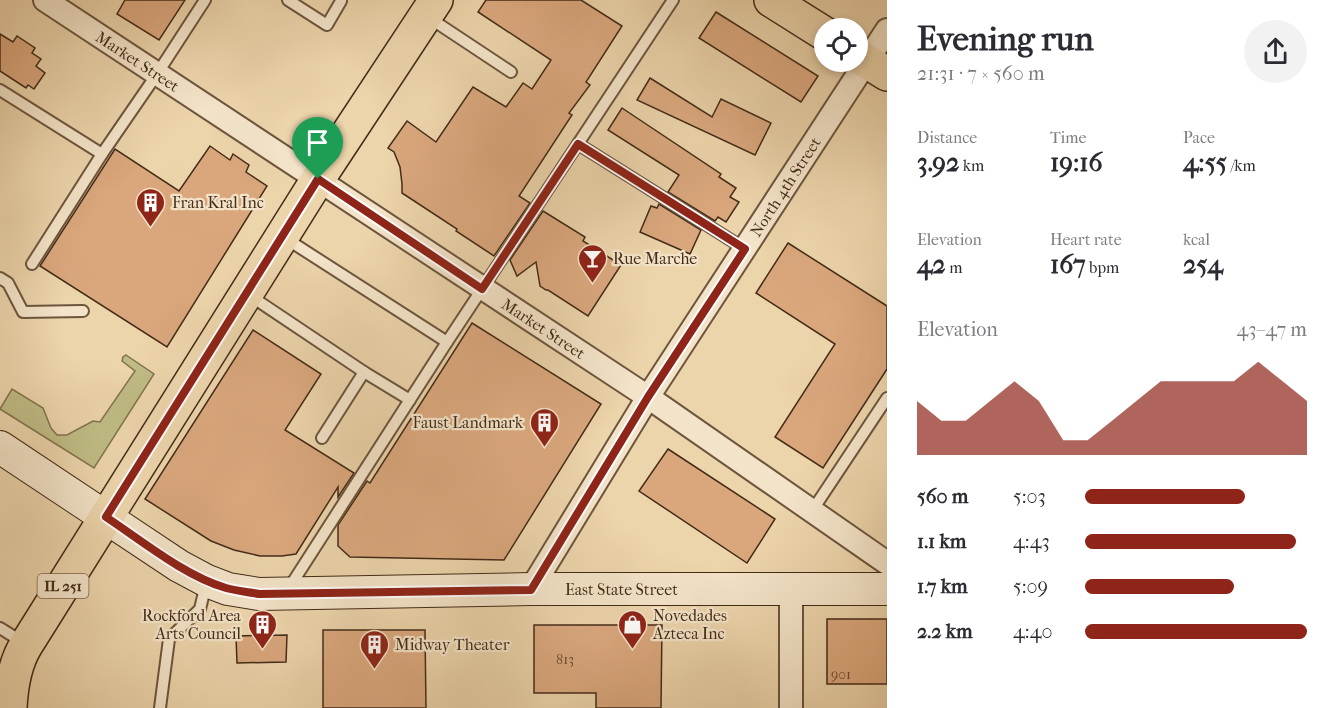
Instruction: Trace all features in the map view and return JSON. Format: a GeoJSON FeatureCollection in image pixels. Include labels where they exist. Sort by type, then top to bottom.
{"type":"FeatureCollection","features":[{"type":"Feature","properties":{"kind":"main road"},"geometry":{"type":"LineString","coordinates":[[771,0],[814,27]]}},
{"type":"Feature","properties":{"kind":"main road","name":"IL 251"},"geometry":{"type":"LineString","coordinates":[[10,708],[15,643],[106,517],[318,179],[431,8]]}},
{"type":"Feature","properties":{"kind":"main road","name":"East State Street"},"geometry":{"type":"LineString","coordinates":[[0,447],[179,566],[228,589],[259,594],[531,590],[887,589]]}},
{"type":"Feature","properties":{"kind":"street","name":"Market Street"},"geometry":{"type":"LineString","coordinates":[[45,0],[648,397],[887,563]]}},
{"type":"Feature","properties":{"kind":"street","name":"North 4th Street"},"geometry":{"type":"LineString","coordinates":[[531,590],[648,397],[870,64],[887,30]]}},
{"type":"Feature","properties":{"kind":"street"},"geometry":{"type":"LineString","coordinates":[[791,590],[791,708]]}},
{"type":"Feature","properties":{"kind":"lane"},"geometry":{"type":"LineString","coordinates":[[32,264],[205,0]]}},
{"type":"Feature","properties":{"kind":"lane"},"geometry":{"type":"LineString","coordinates":[[285,594],[447,342],[673,0]]}},
{"type":"Feature","properties":{"kind":"lane"},"geometry":{"type":"LineString","coordinates":[[293,1],[327,25],[341,1]]}},
{"type":"Feature","properties":{"kind":"lane"},"geometry":{"type":"LineString","coordinates":[[431,8],[511,72]]}},
{"type":"Feature","properties":{"kind":"lane"},"geometry":{"type":"LineString","coordinates":[[0,90],[102,154]]}},
{"type":"Feature","properties":{"kind":"lane"},"geometry":{"type":"LineString","coordinates":[[578,144],[745,249]]}},
{"type":"Feature","properties":{"kind":"lane"},"geometry":{"type":"LineString","coordinates":[[282,237],[447,342]]}},
{"type":"Feature","properties":{"kind":"lane"},"geometry":{"type":"LineString","coordinates":[[0,278],[8,283],[23,312],[82,311]]}},
{"type":"Feature","properties":{"kind":"lane"},"geometry":{"type":"LineString","coordinates":[[246,294],[410,400]]}},
{"type":"Feature","properties":{"kind":"lane"},"geometry":{"type":"LineString","coordinates":[[322,438],[364,372]]}},
{"type":"Feature","properties":{"kind":"lane"},"geometry":{"type":"LineString","coordinates":[[812,511],[887,398]]}},
{"type":"Feature","properties":{"kind":"lane"},"geometry":{"type":"LineString","coordinates":[[160,708],[169,639],[200,609],[207,581]]}},
{"type":"Feature","properties":{"kind":"shaded area"},"geometry":{"type":"Polygon","coordinates":[[[126,355],[154,374],[94,468],[0,409],[12,389],[43,408],[51,428],[57,435],[67,435],[93,421],[100,422],[135,371],[122,361],[126,355]]]}},
{"type":"Feature","properties":{"kind":"building"},"geometry":{"type":"Polygon","coordinates":[[[125,0],[185,0],[159,40],[117,14],[125,0]]]}},
{"type":"Feature","properties":{"kind":"building"},"geometry":{"type":"Polygon","coordinates":[[[486,0],[581,0],[622,26],[586,82],[590,85],[569,113],[572,115],[519,196],[530,203],[494,256],[402,193],[400,167],[394,152],[388,148],[407,121],[436,142],[473,87],[506,107],[523,83],[532,89],[551,60],[478,12],[486,0]]]}},
{"type":"Feature","properties":{"kind":"building"},"geometry":{"type":"Polygon","coordinates":[[[716,12],[818,76],[801,102],[699,38],[716,12]]]}},
{"type":"Feature","properties":{"kind":"building"},"geometry":{"type":"Polygon","coordinates":[[[0,34],[13,42],[17,36],[35,48],[32,53],[41,59],[36,66],[45,73],[34,89],[28,85],[26,88],[0,71],[0,34]]]}},
{"type":"Feature","properties":{"kind":"building"},"geometry":{"type":"Polygon","coordinates":[[[650,78],[712,117],[721,99],[771,123],[755,155],[637,100],[650,78]]]}},
{"type":"Feature","properties":{"kind":"building"},"geometry":{"type":"Polygon","coordinates":[[[622,108],[721,174],[719,177],[736,188],[730,197],[739,202],[726,222],[718,217],[715,221],[668,192],[679,175],[608,130],[622,108]]]}},
{"type":"Feature","properties":{"kind":"building","name":"Fran Kral Inc"},"geometry":{"type":"Polygon","coordinates":[[[210,146],[230,160],[233,154],[249,165],[246,172],[267,186],[167,347],[40,266],[115,149],[179,191],[210,146]]]}},
{"type":"Feature","properties":{"kind":"building"},"geometry":{"type":"Polygon","coordinates":[[[659,204],[701,230],[690,254],[640,232],[651,206],[657,208],[659,204]]]}},
{"type":"Feature","properties":{"kind":"building"},"geometry":{"type":"Polygon","coordinates":[[[543,211],[585,237],[583,241],[621,265],[588,316],[540,286],[536,262],[517,276],[510,260],[543,211]]]}},
{"type":"Feature","properties":{"kind":"building"},"geometry":{"type":"Polygon","coordinates":[[[788,243],[887,306],[887,369],[823,468],[775,437],[835,344],[756,293],[788,243]]]}},
{"type":"Feature","properties":{"kind":"building"},"geometry":{"type":"Polygon","coordinates":[[[472,323],[601,404],[504,560],[350,557],[338,546],[338,525],[367,481],[370,483],[472,323]]]}},
{"type":"Feature","properties":{"kind":"building"},"geometry":{"type":"Polygon","coordinates":[[[253,330],[321,374],[285,430],[354,473],[338,497],[338,487],[296,554],[260,556],[234,550],[211,541],[145,499],[253,330]]]}},
{"type":"Feature","properties":{"kind":"building"},"geometry":{"type":"Polygon","coordinates":[[[668,449],[775,519],[747,563],[639,491],[668,449]]]}},
{"type":"Feature","properties":{"kind":"building"},"geometry":{"type":"Polygon","coordinates":[[[827,619],[887,619],[887,684],[827,684],[827,619]]]}},
{"type":"Feature","properties":{"kind":"building"},"geometry":{"type":"Polygon","coordinates":[[[534,625],[662,625],[661,708],[596,708],[596,693],[534,693],[534,625]]]}},
{"type":"Feature","properties":{"kind":"building","name":"Midway Theater"},"geometry":{"type":"Polygon","coordinates":[[[323,630],[425,630],[426,708],[323,708],[323,630]]]}},
{"type":"Feature","properties":{"kind":"building","name":"Rockford Area Arts Council"},"geometry":{"type":"Polygon","coordinates":[[[287,635],[286,662],[237,663],[236,636],[287,635]]]}},
{"type":"Feature","properties":{"kind":"place","name":"Fran Kral Inc"},"geometry":{"type":"Point","coordinates":[151,228]}},
{"type":"Feature","properties":{"kind":"place","name":"Rue Marche"},"geometry":{"type":"Point","coordinates":[592,284]}},
{"type":"Feature","properties":{"kind":"place","name":"Faust Landmark"},"geometry":{"type":"Point","coordinates":[544,448]}},
{"type":"Feature","properties":{"kind":"place","name":"Rockford Area Arts Council"},"geometry":{"type":"Point","coordinates":[262,650]}},
{"type":"Feature","properties":{"kind":"place","name":"Novedades Azteca Inc"},"geometry":{"type":"Point","coordinates":[632,650]}},
{"type":"Feature","properties":{"kind":"place","name":"Midway Theater"},"geometry":{"type":"Point","coordinates":[374,670]}},
{"type":"Feature","properties":{"kind":"route"},"geometry":{"type":"LineString","coordinates":[[578,144],[745,249],[648,397],[531,590],[259,594],[228,589],[179,566],[106,517],[318,179],[482,289],[578,144]]}}]}
